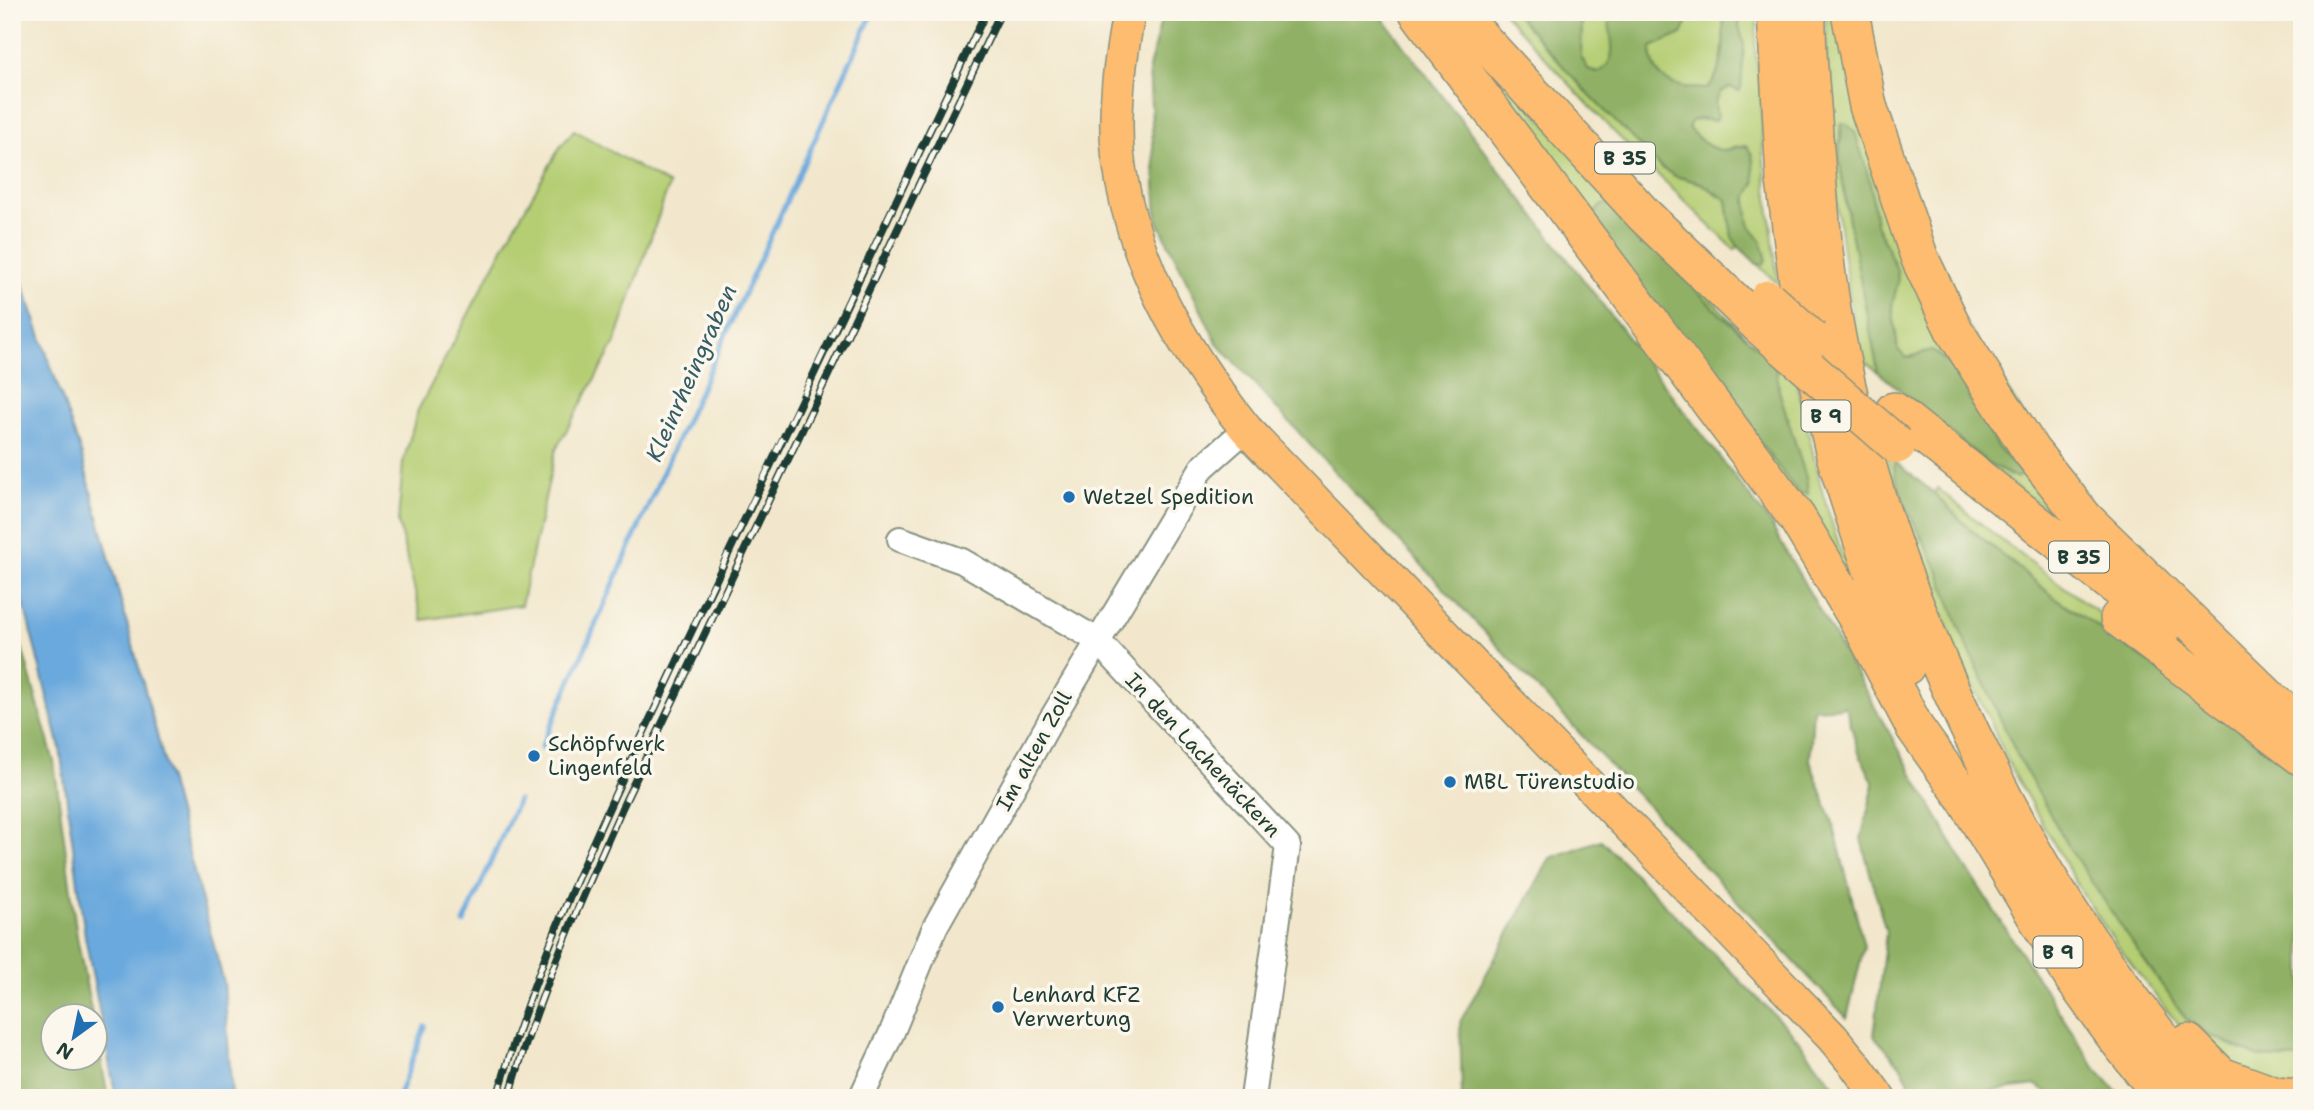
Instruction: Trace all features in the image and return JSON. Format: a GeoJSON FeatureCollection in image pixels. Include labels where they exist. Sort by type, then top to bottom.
{"type":"FeatureCollection","features":[{"type":"Feature","properties":{"kind":"highway"},"geometry":{"type":"LineString","coordinates":[[1418,12],[1797,518],[1864,630],[1915,728],[1965,798]]}},
{"type":"Feature","properties":{"kind":"highway"},"geometry":{"type":"LineString","coordinates":[[1457,12],[1645,216],[1765,313]]}},
{"type":"Feature","properties":{"kind":"highway","name":"B 35"},"geometry":{"type":"LineString","coordinates":[[1486,12],[1685,220],[1765,313],[1895,428],[2302,724]]}},
{"type":"Feature","properties":{"kind":"highway","name":"B 9"},"geometry":{"type":"LineString","coordinates":[[1776,12],[1785,180],[1802,321],[1836,460],[1896,644],[1965,798],[2073,978],[2164,1098]]}},
{"type":"Feature","properties":{"kind":"highway","name":"B 9"},"geometry":{"type":"LineString","coordinates":[[1807,12],[1821,231],[1835,325],[1857,425],[1887,524],[1931,647],[1977,745],[2033,852],[2100,957],[2208,1098]]}},
{"type":"Feature","properties":{"kind":"highway"},"geometry":{"type":"LineString","coordinates":[[1850,12],[1868,106],[1920,259],[1954,330],[2031,450],[2084,518],[2269,698]]}},
{"type":"Feature","properties":{"kind":"highway"},"geometry":{"type":"LineString","coordinates":[[1895,428],[2302,757]]}},
{"type":"Feature","properties":{"kind":"highway"},"geometry":{"type":"LineString","coordinates":[[2100,957],[2221,1076],[2276,1096],[2295,1098]]}},
{"type":"Feature","properties":{"kind":"main road"},"geometry":{"type":"LineString","coordinates":[[1129,12],[1117,100],[1118,155],[1128,205],[1142,259],[1176,331],[1215,390],[1246,429],[1822,1027],[1857,1066],[1878,1098]]}},
{"type":"Feature","properties":{"kind":"street","name":"Im alten Zoll"},"geometry":{"type":"LineString","coordinates":[[861,1098],[953,893],[1097,640],[1202,468],[1246,429]]}},
{"type":"Feature","properties":{"kind":"street","name":"In den Lachenäckern"},"geometry":{"type":"LineString","coordinates":[[900,539],[962,561],[1097,640],[1288,846],[1253,1098]]}},
{"type":"Feature","properties":{"kind":"green space"},"geometry":{"type":"Polygon","coordinates":[[[1163,12],[1378,12],[1770,523],[1964,864],[2096,1069],[2123,1098],[2057,1098],[2036,1085],[1975,1093],[1975,1098],[1917,1098],[1901,1066],[1874,1036],[1886,932],[1861,839],[1874,784],[1858,751],[1846,707],[1813,709],[1810,761],[1833,823],[1864,946],[1847,1018],[1217,343],[1157,220],[1149,68],[1163,12]]]}},
{"type":"Feature","properties":{"kind":"green space"},"geometry":{"type":"Polygon","coordinates":[[[1441,12],[1745,335],[1658,253],[1596,219],[1613,250],[1808,493],[1806,478],[1779,391],[1775,362],[1796,381],[1823,495],[1854,592],[1441,12]]]}},
{"type":"Feature","properties":{"kind":"green space"},"geometry":{"type":"Polygon","coordinates":[[[1503,12],[1514,12],[1591,97],[1662,168],[1675,176],[1700,183],[1727,200],[1732,236],[1738,246],[1735,250],[1610,128],[1503,12]]]}},
{"type":"Feature","properties":{"kind":"green space"},"geometry":{"type":"Polygon","coordinates":[[[1514,12],[1582,12],[1581,57],[1588,69],[1598,73],[1605,68],[1611,57],[1609,22],[1617,12],[1687,12],[1688,21],[1682,34],[1651,47],[1652,59],[1655,68],[1668,81],[1676,85],[1707,89],[1721,63],[1723,12],[1741,12],[1739,26],[1744,45],[1741,88],[1739,91],[1730,87],[1720,92],[1715,103],[1717,118],[1714,121],[1698,119],[1691,121],[1688,128],[1708,146],[1726,150],[1746,146],[1752,154],[1755,183],[1746,199],[1749,224],[1761,241],[1766,256],[1764,264],[1757,264],[1732,237],[1727,200],[1701,183],[1675,176],[1662,168],[1591,97],[1514,12]]]}},
{"type":"Feature","properties":{"kind":"green space"},"geometry":{"type":"Polygon","coordinates":[[[1582,12],[1617,12],[1612,16],[1612,55],[1605,68],[1598,73],[1588,69],[1581,57],[1582,12]]]}},
{"type":"Feature","properties":{"kind":"green space"},"geometry":{"type":"Polygon","coordinates":[[[1687,12],[1723,12],[1721,63],[1707,89],[1676,85],[1668,81],[1661,76],[1652,59],[1651,47],[1682,34],[1689,17],[1687,12]]]}},
{"type":"Feature","properties":{"kind":"green space"},"geometry":{"type":"Polygon","coordinates":[[[1741,12],[1758,12],[1755,49],[1761,93],[1763,153],[1778,284],[1757,264],[1766,260],[1748,220],[1752,154],[1736,146],[1726,150],[1714,149],[1688,128],[1691,121],[1717,118],[1715,103],[1720,92],[1730,87],[1739,91],[1741,88],[1744,45],[1739,26],[1741,12]]]}},
{"type":"Feature","properties":{"kind":"green space"},"geometry":{"type":"Polygon","coordinates":[[[1826,12],[1840,12],[1885,193],[2114,561],[1911,408],[1913,402],[1976,455],[2010,476],[2019,468],[1997,447],[1982,418],[1972,406],[1956,367],[1932,350],[1907,358],[1898,350],[1892,305],[1897,270],[1876,224],[1870,182],[1840,127],[1839,157],[1878,372],[1859,356],[1835,185],[1828,99],[1826,12]]]}},
{"type":"Feature","properties":{"kind":"green space"},"geometry":{"type":"Polygon","coordinates":[[[1842,124],[1847,124],[1855,132],[1870,182],[1876,224],[1897,270],[1898,282],[1892,305],[1898,350],[1907,358],[1932,350],[1960,373],[1972,405],[1997,447],[2021,472],[2017,478],[1990,465],[1878,372],[1839,157],[1842,124]]]}},
{"type":"Feature","properties":{"kind":"green space"},"geometry":{"type":"Polygon","coordinates":[[[574,130],[669,185],[615,343],[556,449],[521,605],[422,620],[398,522],[403,463],[418,410],[511,233],[560,147],[574,130]]]}},
{"type":"Feature","properties":{"kind":"green space"},"geometry":{"type":"Polygon","coordinates":[[[1611,203],[1720,314],[1775,362],[1779,391],[1806,478],[1808,493],[1799,494],[1613,250],[1595,212],[1602,205],[1611,203]]]}},
{"type":"Feature","properties":{"kind":"green space"},"geometry":{"type":"Polygon","coordinates":[[[1887,454],[1894,461],[1905,504],[1940,573],[1962,635],[2186,1019],[2214,1037],[2254,1054],[2302,1059],[2302,1090],[2268,1086],[2188,1036],[2120,949],[2084,896],[2012,770],[1961,665],[1918,547],[1902,517],[1887,454]]]}},
{"type":"Feature","properties":{"kind":"green space"},"geometry":{"type":"Polygon","coordinates":[[[1894,461],[1934,493],[1964,524],[2054,597],[2147,661],[2302,776],[2302,1059],[2259,1057],[2210,1035],[2186,1019],[2141,956],[2071,851],[2019,759],[1962,635],[1939,572],[1906,506],[1895,475],[1894,461]]]}},
{"type":"Feature","properties":{"kind":"green space"},"geometry":{"type":"Polygon","coordinates":[[[1937,488],[2000,539],[2302,765],[2302,776],[2147,661],[2054,597],[1964,523],[1934,493],[1937,488]]]}},
{"type":"Feature","properties":{"kind":"green space"},"geometry":{"type":"Polygon","coordinates":[[[12,612],[54,762],[77,937],[90,1002],[38,1002],[38,1072],[103,1072],[108,1098],[12,1098],[12,612]]]}},
{"type":"Feature","properties":{"kind":"green space"},"geometry":{"type":"Polygon","coordinates":[[[1601,840],[1794,1035],[1843,1098],[1462,1098],[1460,1022],[1550,858],[1601,840]]]}},
{"type":"Feature","properties":{"kind":"water"},"geometry":{"type":"Polygon","coordinates":[[[12,253],[81,453],[224,983],[232,1098],[116,1098],[108,1056],[108,1002],[98,1002],[85,936],[60,748],[12,557],[12,253]]]}},
{"type":"Feature","properties":{"kind":"waterway","name":"Kleinrheingraben"},"geometry":{"type":"LineString","coordinates":[[541,748],[671,454],[873,12]]}},
{"type":"Feature","properties":{"kind":"waterway","name":"Kleinrheingraben"},"geometry":{"type":"LineString","coordinates":[[464,923],[518,800]]}},
{"type":"Feature","properties":{"kind":"waterway","name":"Kleinrheingraben"},"geometry":{"type":"LineString","coordinates":[[398,1098],[425,1026]]}},
{"type":"Feature","properties":{"kind":"railway"},"geometry":{"type":"LineString","coordinates":[[497,1098],[515,1039],[558,924],[607,812],[986,12]]}},
{"type":"Feature","properties":{"kind":"railway"},"geometry":{"type":"LineString","coordinates":[[509,1098],[546,987],[622,808],[1001,12]]}},
{"type":"Feature","properties":{"kind":"place","name":"Wetzel Spedition"},"geometry":{"type":"Point","coordinates":[1069,497]}},
{"type":"Feature","properties":{"kind":"place","name":"Schöpfwerk Lingenfeld"},"geometry":{"type":"Point","coordinates":[534,756]}},
{"type":"Feature","properties":{"kind":"place","name":"MBL Türenstudio"},"geometry":{"type":"Point","coordinates":[1450,782]}},
{"type":"Feature","properties":{"kind":"place","name":"Lenhard KFZ Verwertung"},"geometry":{"type":"Point","coordinates":[998,1007]}}]}
